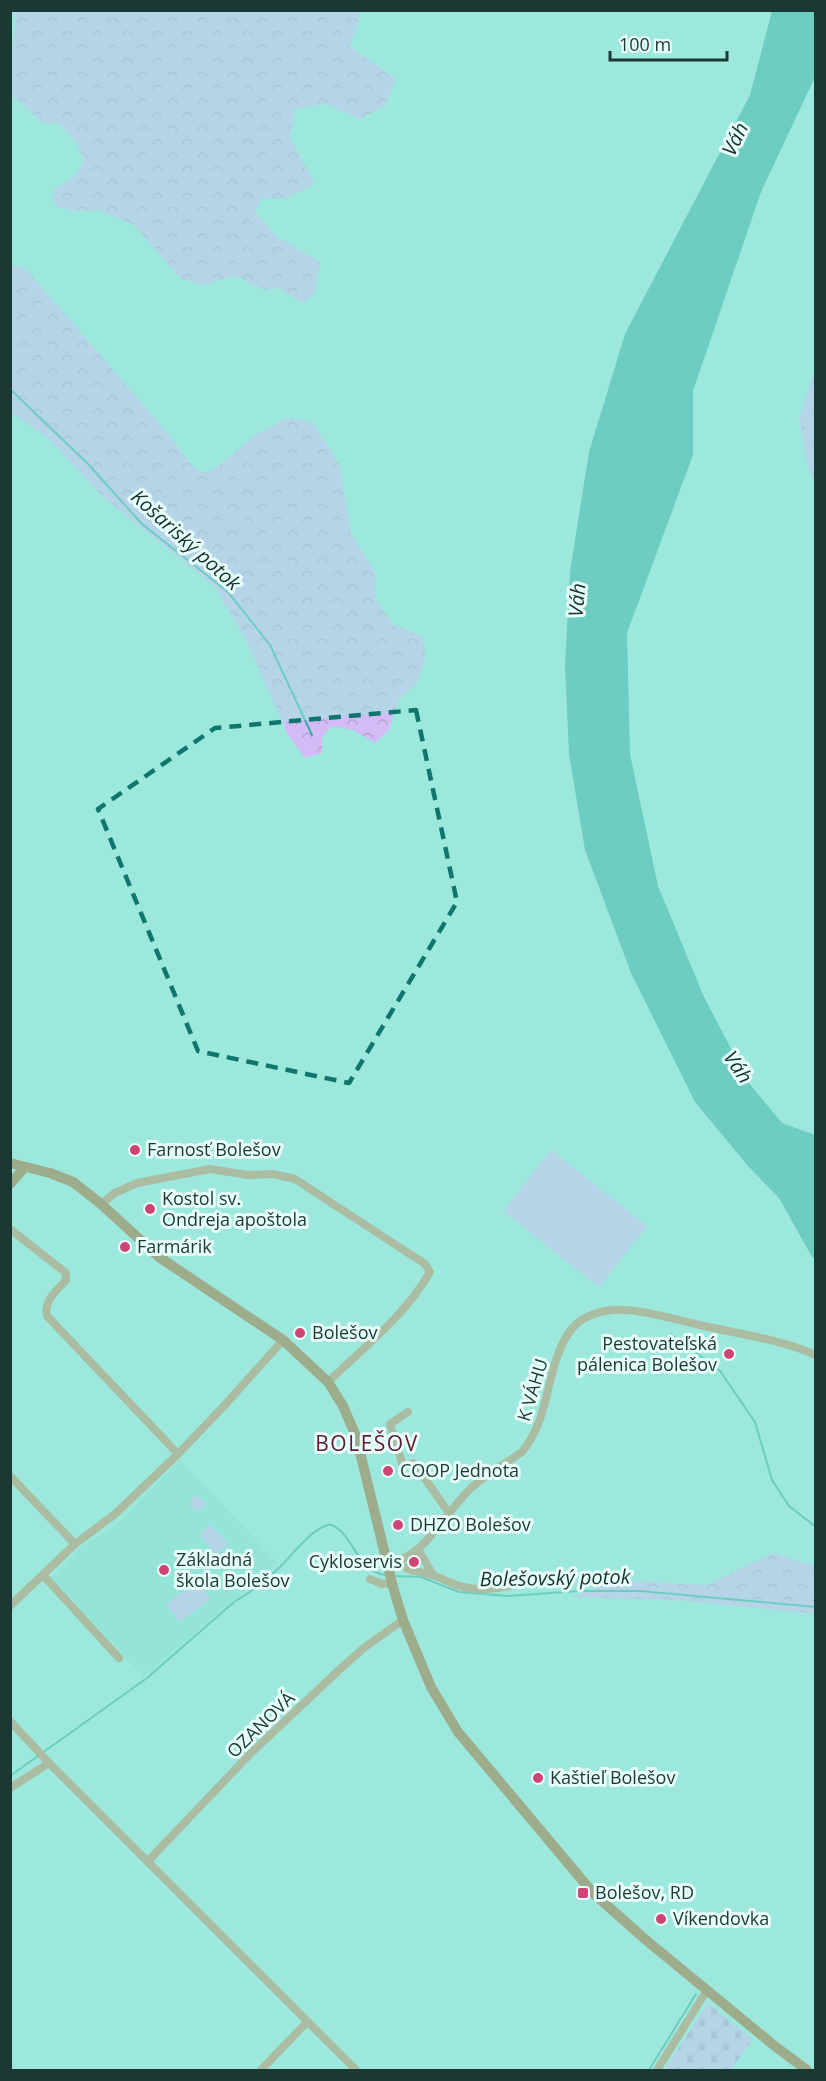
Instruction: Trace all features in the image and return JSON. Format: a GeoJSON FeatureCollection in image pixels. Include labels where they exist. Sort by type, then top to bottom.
{"type":"FeatureCollection","features":[{"type":"Feature","properties":{"kind":"main road"},"geometry":{"type":"LineString","coordinates":[[10,1162],[73,1182],[101,1204],[159,1257],[283,1340],[328,1382],[340,1400],[356,1436],[403,1620],[431,1687],[458,1732],[593,1893],[707,1990],[807,2070]]}},
{"type":"Feature","properties":{"kind":"main road"},"geometry":{"type":"LineString","coordinates":[[10,1184],[25,1167]]}},
{"type":"Feature","properties":{"kind":"street"},"geometry":{"type":"LineString","coordinates":[[101,1204],[115,1193],[137,1184],[210,1169],[248,1175],[273,1174],[295,1179],[425,1264],[430,1272],[417,1294],[400,1315],[328,1382]]}},
{"type":"Feature","properties":{"kind":"street"},"geometry":{"type":"LineString","coordinates":[[10,1229],[66,1273],[66,1280],[46,1302],[47,1316],[178,1454]]}},
{"type":"Feature","properties":{"kind":"street","name":"K VÁHU"},"geometry":{"type":"LineString","coordinates":[[391,1571],[430,1539],[449,1513],[476,1484],[522,1452],[534,1437],[561,1348],[575,1325],[584,1318],[612,1310],[624,1310],[749,1336],[816,1355]]}},
{"type":"Feature","properties":{"kind":"street"},"geometry":{"type":"LineString","coordinates":[[10,1606],[75,1544],[115,1514],[178,1454],[224,1407],[283,1340]]}},
{"type":"Feature","properties":{"kind":"street"},"geometry":{"type":"LineString","coordinates":[[408,1412],[390,1424],[403,1466],[414,1463],[449,1513]]}},
{"type":"Feature","properties":{"kind":"street"},"geometry":{"type":"LineString","coordinates":[[10,1476],[75,1544]]}},
{"type":"Feature","properties":{"kind":"street"},"geometry":{"type":"LineString","coordinates":[[418,1549],[433,1575]]}},
{"type":"Feature","properties":{"kind":"street"},"geometry":{"type":"LineString","coordinates":[[370,1579],[382,1584],[391,1571],[408,1570],[433,1575],[471,1588],[501,1588],[540,1578]]}},
{"type":"Feature","properties":{"kind":"street"},"geometry":{"type":"LineString","coordinates":[[43,1575],[119,1658]]}},
{"type":"Feature","properties":{"kind":"street","name":"OZANOVÁ"},"geometry":{"type":"LineString","coordinates":[[148,1861],[250,1754],[339,1670],[403,1620]]}},
{"type":"Feature","properties":{"kind":"street"},"geometry":{"type":"LineString","coordinates":[[10,1720],[356,2070]]}},
{"type":"Feature","properties":{"kind":"street"},"geometry":{"type":"LineString","coordinates":[[10,1788],[45,1757]]}},
{"type":"Feature","properties":{"kind":"street"},"geometry":{"type":"LineString","coordinates":[[657,2070],[707,1990]]}},
{"type":"Feature","properties":{"kind":"street"},"geometry":{"type":"LineString","coordinates":[[261,2070],[307,2022]]}},
{"type":"Feature","properties":{"kind":"highlighted area"},"geometry":{"type":"Polygon","coordinates":[[[416,710],[457,902],[349,1083],[198,1051],[98,809],[215,728],[416,710]]]}},
{"type":"Feature","properties":{"kind":"shaded area","name":"Základná škola Bolešov"},"geometry":{"type":"Polygon","coordinates":[[[180,1460],[278,1563],[143,1676],[51,1577],[85,1544],[115,1526],[180,1460]]]}},
{"type":"Feature","properties":{"kind":"green space"},"geometry":{"type":"Polygon","coordinates":[[[14,11],[361,11],[350,47],[396,79],[385,106],[360,119],[326,104],[295,109],[290,139],[315,184],[285,199],[261,198],[255,212],[277,237],[320,262],[315,293],[303,303],[278,288],[265,290],[235,276],[202,285],[180,278],[134,225],[99,210],[74,211],[55,206],[53,190],[75,176],[84,160],[75,141],[59,124],[41,122],[11,94],[11,63],[16,17],[14,11]]]}},
{"type":"Feature","properties":{"kind":"green space"},"geometry":{"type":"Polygon","coordinates":[[[11,265],[26,269],[163,428],[193,467],[203,473],[216,468],[257,434],[288,418],[312,422],[339,464],[351,533],[375,572],[376,600],[393,624],[424,637],[425,659],[416,685],[398,700],[389,730],[375,743],[353,730],[332,726],[322,737],[322,753],[305,758],[288,735],[246,640],[215,587],[102,496],[50,440],[11,412],[11,265]]]}},
{"type":"Feature","properties":{"kind":"green space"},"geometry":{"type":"Polygon","coordinates":[[[815,367],[815,484],[807,463],[799,420],[815,367]]]}},
{"type":"Feature","properties":{"kind":"green space"},"geometry":{"type":"Polygon","coordinates":[[[551,1150],[647,1226],[599,1287],[503,1211],[551,1150]]]}},
{"type":"Feature","properties":{"kind":"green space"},"geometry":{"type":"Polygon","coordinates":[[[194,1495],[201,1498],[206,1505],[198,1511],[189,1507],[194,1495]]]}},
{"type":"Feature","properties":{"kind":"green space"},"geometry":{"type":"Polygon","coordinates":[[[210,1524],[228,1544],[217,1554],[199,1535],[210,1524]]]}},
{"type":"Feature","properties":{"kind":"green space"},"geometry":{"type":"Polygon","coordinates":[[[773,1553],[815,1566],[815,1614],[690,1601],[572,1597],[616,1580],[707,1585],[773,1553]]]}},
{"type":"Feature","properties":{"kind":"green space"},"geometry":{"type":"Polygon","coordinates":[[[196,1581],[210,1599],[179,1622],[166,1604],[196,1581]]]}},
{"type":"Feature","properties":{"kind":"green space"},"geometry":{"type":"Polygon","coordinates":[[[708,2003],[753,2040],[730,2070],[664,2070],[708,2003]]]}},
{"type":"Feature","properties":{"kind":"water","name":"Váh"},"geometry":{"type":"Polygon","coordinates":[[[772,11],[815,11],[815,77],[761,192],[693,391],[693,455],[627,633],[630,754],[658,886],[704,997],[749,1083],[782,1123],[815,1135],[815,1259],[779,1198],[748,1166],[695,1102],[631,973],[585,850],[569,754],[565,666],[570,572],[589,452],[625,334],[750,95],[772,11]]]}},
{"type":"Feature","properties":{"kind":"waterway","name":"Košariský potok"},"geometry":{"type":"LineString","coordinates":[[10,389],[88,464],[142,524],[228,592],[270,645],[312,735]]}},
{"type":"Feature","properties":{"kind":"waterway"},"geometry":{"type":"LineString","coordinates":[[671,1334],[720,1371],[755,1422],[772,1480],[789,1506],[816,1527]]}},
{"type":"Feature","properties":{"kind":"waterway","name":"Bolešovský potok"},"geometry":{"type":"LineString","coordinates":[[10,1776],[147,1678],[234,1602],[267,1579],[319,1529],[328,1525],[334,1526],[347,1538],[368,1567],[385,1575]]}},
{"type":"Feature","properties":{"kind":"waterway","name":"Bolešovský potok"},"geometry":{"type":"LineString","coordinates":[[394,1576],[421,1577],[459,1592],[507,1596],[579,1591],[640,1591],[816,1607]]}},
{"type":"Feature","properties":{"kind":"waterway"},"geometry":{"type":"LineString","coordinates":[[649,2070],[696,1994]]}},
{"type":"Feature","properties":{"kind":"place","name":"Farnosť Bolešov"},"geometry":{"type":"Point","coordinates":[135,1150]}},
{"type":"Feature","properties":{"kind":"place","name":"Kostol sv. Ondreja apoštola"},"geometry":{"type":"Point","coordinates":[150,1209]}},
{"type":"Feature","properties":{"kind":"place","name":"Farmárik"},"geometry":{"type":"Point","coordinates":[125,1247]}},
{"type":"Feature","properties":{"kind":"place","name":"Bolešov"},"geometry":{"type":"Point","coordinates":[300,1333]}},
{"type":"Feature","properties":{"kind":"place","name":"Pestovateľská pálenica Bolešov"},"geometry":{"type":"Point","coordinates":[729,1354]}},
{"type":"Feature","properties":{"kind":"place","name":"COOP Jednota"},"geometry":{"type":"Point","coordinates":[388,1471]}},
{"type":"Feature","properties":{"kind":"place","name":"DHZO Bolešov"},"geometry":{"type":"Point","coordinates":[398,1525]}},
{"type":"Feature","properties":{"kind":"place","name":"Cykloservis"},"geometry":{"type":"Point","coordinates":[414,1562]}},
{"type":"Feature","properties":{"kind":"place","name":"Základná škola Bolešov"},"geometry":{"type":"Point","coordinates":[164,1570]}},
{"type":"Feature","properties":{"kind":"place","name":"Kaštieľ Bolešov"},"geometry":{"type":"Point","coordinates":[538,1778]}},
{"type":"Feature","properties":{"kind":"place","name":"Bolešov, RD"},"geometry":{"type":"Point","coordinates":[583,1893]}},
{"type":"Feature","properties":{"kind":"place","name":"Víkendovka"},"geometry":{"type":"Point","coordinates":[661,1919]}},
{"type":"Feature","properties":{"kind":"district","name":"BOLEŠOV"},"geometry":{"type":"Point","coordinates":[367,1444]}}]}
